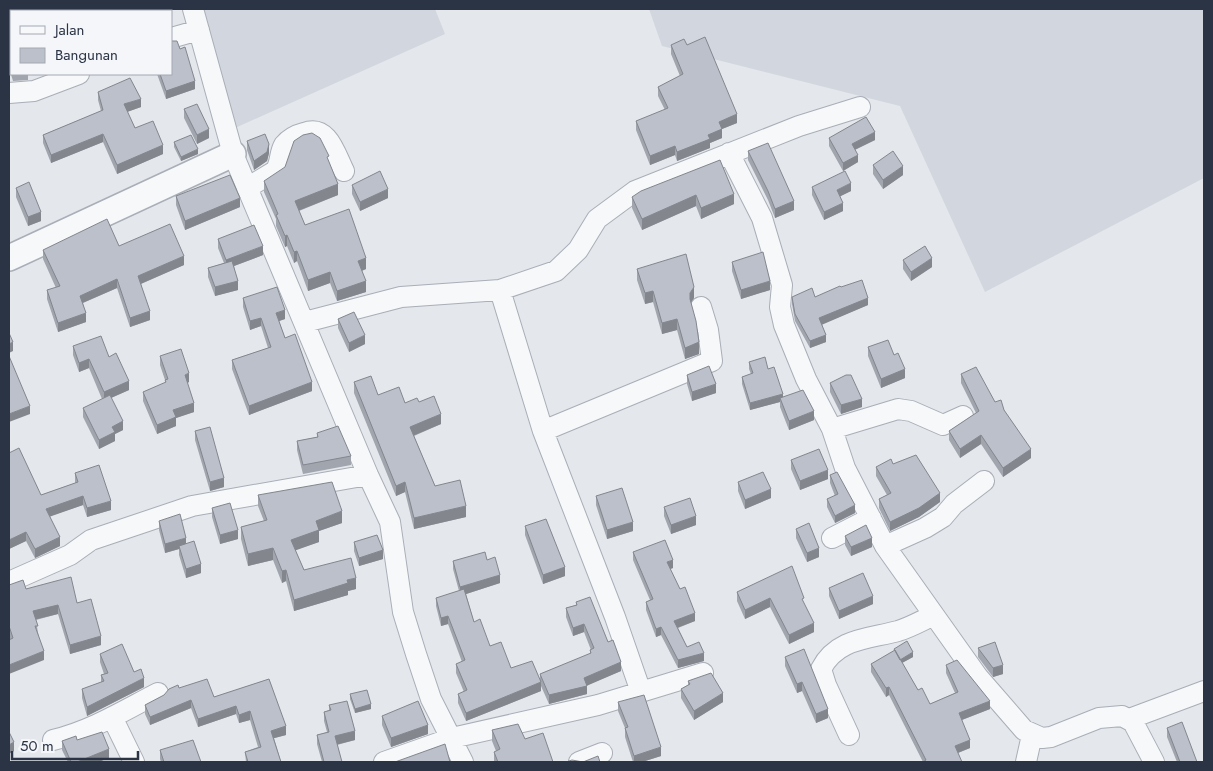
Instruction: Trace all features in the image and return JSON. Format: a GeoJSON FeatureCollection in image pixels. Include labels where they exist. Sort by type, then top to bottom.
{"type":"FeatureCollection","features":[{"type":"Feature","properties":{"kind":"street"},"geometry":{"type":"LineString","coordinates":[[193,9],[233,154],[368,476],[390,522],[403,612],[431,699],[463,762]]}},
{"type":"Feature","properties":{"kind":"street"},"geometry":{"type":"LineString","coordinates":[[172,38],[198,30]]}},
{"type":"Feature","properties":{"kind":"street"},"geometry":{"type":"LineString","coordinates":[[9,93],[34,91],[76,75]]}},
{"type":"Feature","properties":{"kind":"street"},"geometry":{"type":"LineString","coordinates":[[305,322],[401,297],[500,290],[556,271],[578,250],[597,219],[634,191],[799,126],[860,107]]}},
{"type":"Feature","properties":{"kind":"street"},"geometry":{"type":"LineString","coordinates":[[248,188],[275,171],[282,147],[287,141],[311,130],[322,132],[327,137],[344,171]]}},
{"type":"Feature","properties":{"kind":"street"},"geometry":{"type":"LineString","coordinates":[[729,153],[762,218],[782,285],[780,308],[784,325],[806,379],[832,429],[845,468],[885,546],[978,677],[1008,714],[1024,730],[1032,735],[1051,737],[1110,716],[1129,719],[1204,692]]}},
{"type":"Feature","properties":{"kind":"street"},"geometry":{"type":"LineString","coordinates":[[9,258],[233,154]]}},
{"type":"Feature","properties":{"kind":"street"},"geometry":{"type":"LineString","coordinates":[[500,290],[543,430],[615,617],[641,692]]}},
{"type":"Feature","properties":{"kind":"street"},"geometry":{"type":"LineString","coordinates":[[543,430],[712,360],[708,330],[702,308]]}},
{"type":"Feature","properties":{"kind":"street"},"geometry":{"type":"LineString","coordinates":[[832,429],[898,410],[911,411],[943,425],[963,416]]}},
{"type":"Feature","properties":{"kind":"street"},"geometry":{"type":"LineString","coordinates":[[9,582],[70,555],[91,540],[192,506],[368,476]]}},
{"type":"Feature","properties":{"kind":"street"},"geometry":{"type":"LineString","coordinates":[[885,546],[926,528],[942,517],[954,504],[984,481]]}},
{"type":"Feature","properties":{"kind":"street"},"geometry":{"type":"LineString","coordinates":[[832,538],[871,518]]}},
{"type":"Feature","properties":{"kind":"street"},"geometry":{"type":"LineString","coordinates":[[849,735],[826,686],[821,669],[824,663],[846,643],[899,631],[934,615]]}},
{"type":"Feature","properties":{"kind":"street"},"geometry":{"type":"LineString","coordinates":[[384,762],[452,738],[598,705],[703,673]]}},
{"type":"Feature","properties":{"kind":"street"},"geometry":{"type":"LineString","coordinates":[[53,740],[80,734],[158,693]]}},
{"type":"Feature","properties":{"kind":"street"},"geometry":{"type":"LineString","coordinates":[[112,717],[134,762]]}},
{"type":"Feature","properties":{"kind":"street"},"geometry":{"type":"LineString","coordinates":[[1129,719],[1137,728],[1154,762]]}},
{"type":"Feature","properties":{"kind":"street"},"geometry":{"type":"LineString","coordinates":[[1021,760],[1032,735]]}},
{"type":"Feature","properties":{"kind":"street"},"geometry":{"type":"LineString","coordinates":[[579,762],[602,753]]}},
{"type":"Feature","properties":{"kind":"shaded area"},"geometry":{"type":"Polygon","coordinates":[[[203,9],[435,9],[445,34],[235,128],[203,9]]]}},
{"type":"Feature","properties":{"kind":"shaded area"},"geometry":{"type":"Polygon","coordinates":[[[649,9],[1204,9],[1204,178],[985,292],[900,106],[662,46],[649,9]]]}},
{"type":"Feature","properties":{"kind":"building"},"geometry":{"type":"Polygon","coordinates":[[[25,9],[55,9],[52,10],[25,9]]]}},
{"type":"Feature","properties":{"kind":"building"},"geometry":{"type":"Polygon","coordinates":[[[91,9],[110,10],[92,10],[91,9]]]}},
{"type":"Feature","properties":{"kind":"building"},"geometry":{"type":"Polygon","coordinates":[[[136,9],[168,10],[136,10],[136,9]]]}},
{"type":"Feature","properties":{"kind":"building"},"geometry":{"type":"Polygon","coordinates":[[[705,37],[737,114],[719,122],[722,129],[708,135],[710,139],[677,152],[675,146],[650,156],[636,121],[668,108],[658,87],[683,74],[671,45],[684,39],[687,45],[705,37]]]}},
{"type":"Feature","properties":{"kind":"building"},"geometry":{"type":"Polygon","coordinates":[[[172,41],[177,41],[180,49],[185,47],[195,81],[166,91],[160,75],[172,75],[172,41]]]}},
{"type":"Feature","properties":{"kind":"building"},"geometry":{"type":"Polygon","coordinates":[[[130,78],[141,99],[124,104],[135,128],[153,121],[163,145],[117,165],[103,134],[51,155],[43,135],[103,110],[98,92],[130,78]]]}},
{"type":"Feature","properties":{"kind":"building"},"geometry":{"type":"Polygon","coordinates":[[[197,104],[209,129],[197,135],[184,109],[197,104]]]}},
{"type":"Feature","properties":{"kind":"building"},"geometry":{"type":"Polygon","coordinates":[[[866,117],[875,132],[852,144],[858,155],[843,163],[829,138],[866,117]]]}},
{"type":"Feature","properties":{"kind":"building"},"geometry":{"type":"Polygon","coordinates":[[[312,133],[320,138],[329,156],[327,157],[338,184],[295,201],[305,225],[349,209],[366,258],[358,261],[366,281],[337,291],[330,272],[308,280],[297,251],[294,252],[287,235],[285,236],[264,181],[285,167],[294,141],[303,135],[312,133]]]}},
{"type":"Feature","properties":{"kind":"building"},"geometry":{"type":"Polygon","coordinates":[[[265,134],[269,144],[267,152],[254,161],[247,141],[265,134]]]}},
{"type":"Feature","properties":{"kind":"building"},"geometry":{"type":"Polygon","coordinates":[[[191,135],[198,149],[181,157],[174,142],[191,135]]]}},
{"type":"Feature","properties":{"kind":"building"},"geometry":{"type":"Polygon","coordinates":[[[768,143],[794,201],[775,209],[748,151],[768,143]]]}},
{"type":"Feature","properties":{"kind":"building"},"geometry":{"type":"Polygon","coordinates":[[[893,151],[903,166],[883,180],[873,165],[893,151]]]}},
{"type":"Feature","properties":{"kind":"building"},"geometry":{"type":"Polygon","coordinates":[[[720,160],[734,194],[701,208],[696,195],[642,219],[632,197],[641,191],[720,160]]]}},
{"type":"Feature","properties":{"kind":"building"},"geometry":{"type":"Polygon","coordinates":[[[380,171],[388,189],[360,202],[352,185],[380,171]]]}},
{"type":"Feature","properties":{"kind":"building"},"geometry":{"type":"Polygon","coordinates":[[[845,171],[851,183],[837,190],[843,203],[824,212],[812,187],[845,171]]]}},
{"type":"Feature","properties":{"kind":"building"},"geometry":{"type":"Polygon","coordinates":[[[230,175],[240,198],[185,221],[176,196],[230,175]]]}},
{"type":"Feature","properties":{"kind":"building"},"geometry":{"type":"Polygon","coordinates":[[[29,182],[41,212],[28,217],[16,188],[29,182]]]}},
{"type":"Feature","properties":{"kind":"building"},"geometry":{"type":"Polygon","coordinates":[[[107,219],[119,246],[170,224],[184,256],[138,276],[150,311],[130,318],[117,279],[80,296],[86,313],[58,323],[47,290],[60,286],[43,250],[107,219]]]}},
{"type":"Feature","properties":{"kind":"building"},"geometry":{"type":"Polygon","coordinates":[[[254,225],[263,246],[226,260],[218,239],[254,225]]]}},
{"type":"Feature","properties":{"kind":"building"},"geometry":{"type":"Polygon","coordinates":[[[925,246],[932,258],[911,272],[903,260],[925,246]]]}},
{"type":"Feature","properties":{"kind":"building"},"geometry":{"type":"Polygon","coordinates":[[[763,252],[770,281],[741,290],[732,262],[763,252]]]}},
{"type":"Feature","properties":{"kind":"building"},"geometry":{"type":"Polygon","coordinates":[[[686,254],[694,287],[690,293],[690,299],[699,342],[685,348],[677,319],[662,323],[653,291],[645,293],[637,269],[686,254]]]}},
{"type":"Feature","properties":{"kind":"building"},"geometry":{"type":"Polygon","coordinates":[[[232,261],[238,281],[215,287],[208,268],[232,261]]]}},
{"type":"Feature","properties":{"kind":"building"},"geometry":{"type":"Polygon","coordinates":[[[862,280],[868,298],[819,318],[826,335],[810,341],[795,314],[792,297],[812,288],[815,297],[840,286],[862,280]]]}},
{"type":"Feature","properties":{"kind":"building"},"geometry":{"type":"Polygon","coordinates":[[[277,287],[285,310],[276,313],[285,338],[295,334],[312,382],[249,406],[232,360],[271,347],[261,318],[250,321],[243,298],[277,287]]]}},
{"type":"Feature","properties":{"kind":"building"},"geometry":{"type":"Polygon","coordinates":[[[354,312],[365,335],[349,343],[338,319],[354,312]]]}},
{"type":"Feature","properties":{"kind":"building"},"geometry":{"type":"Polygon","coordinates":[[[9,333],[13,342],[9,344],[9,333]]]}},
{"type":"Feature","properties":{"kind":"building"},"geometry":{"type":"Polygon","coordinates":[[[101,336],[109,357],[116,353],[129,381],[104,392],[89,359],[79,363],[73,346],[101,336]]]}},
{"type":"Feature","properties":{"kind":"building"},"geometry":{"type":"Polygon","coordinates":[[[888,340],[894,355],[898,353],[905,369],[881,379],[868,347],[888,340]]]}},
{"type":"Feature","properties":{"kind":"building"},"geometry":{"type":"Polygon","coordinates":[[[181,349],[189,373],[185,375],[194,403],[173,410],[176,417],[157,425],[143,392],[166,382],[165,380],[168,379],[160,356],[181,349]]]}},
{"type":"Feature","properties":{"kind":"building"},"geometry":{"type":"Polygon","coordinates":[[[9,356],[30,406],[9,414],[9,356]]]}},
{"type":"Feature","properties":{"kind":"building"},"geometry":{"type":"Polygon","coordinates":[[[765,357],[768,369],[774,367],[783,394],[750,403],[742,377],[753,373],[749,362],[765,357]]]}},
{"type":"Feature","properties":{"kind":"building"},"geometry":{"type":"Polygon","coordinates":[[[709,366],[716,384],[692,392],[687,375],[709,366]]]}},
{"type":"Feature","properties":{"kind":"building"},"geometry":{"type":"Polygon","coordinates":[[[976,367],[995,402],[1001,400],[1004,410],[1031,449],[1003,468],[981,435],[960,449],[949,431],[979,411],[961,374],[976,367]]]}},
{"type":"Feature","properties":{"kind":"building"},"geometry":{"type":"Polygon","coordinates":[[[846,375],[851,375],[862,399],[841,405],[830,383],[846,375]]]}},
{"type":"Feature","properties":{"kind":"building"},"geometry":{"type":"Polygon","coordinates":[[[371,376],[378,395],[399,387],[405,403],[417,398],[419,402],[434,396],[441,414],[410,427],[435,486],[460,480],[466,506],[414,518],[405,482],[396,486],[354,382],[371,376]]]}},
{"type":"Feature","properties":{"kind":"building"},"geometry":{"type":"Polygon","coordinates":[[[803,390],[814,411],[789,421],[780,398],[803,390]]]}},
{"type":"Feature","properties":{"kind":"building"},"geometry":{"type":"Polygon","coordinates":[[[110,395],[123,421],[112,427],[115,432],[99,440],[83,408],[110,395]]]}},
{"type":"Feature","properties":{"kind":"building"},"geometry":{"type":"Polygon","coordinates":[[[338,426],[351,456],[303,465],[297,441],[318,437],[317,433],[338,426]]]}},
{"type":"Feature","properties":{"kind":"building"},"geometry":{"type":"Polygon","coordinates":[[[210,427],[224,478],[210,482],[195,431],[210,427]]]}},
{"type":"Feature","properties":{"kind":"building"},"geometry":{"type":"Polygon","coordinates":[[[19,448],[41,495],[78,482],[75,473],[99,465],[111,501],[87,508],[83,496],[46,509],[60,537],[35,549],[26,532],[9,540],[9,453],[19,448]]]}},
{"type":"Feature","properties":{"kind":"building"},"geometry":{"type":"Polygon","coordinates":[[[819,449],[828,470],[800,481],[791,460],[819,449]]]}},
{"type":"Feature","properties":{"kind":"building"},"geometry":{"type":"Polygon","coordinates":[[[916,455],[940,493],[919,508],[890,522],[879,499],[891,493],[876,467],[891,459],[893,464],[916,455]]]}},
{"type":"Feature","properties":{"kind":"building"},"geometry":{"type":"Polygon","coordinates":[[[763,472],[771,489],[745,500],[738,482],[763,472]]]}},
{"type":"Feature","properties":{"kind":"building"},"geometry":{"type":"Polygon","coordinates":[[[837,472],[855,505],[835,516],[827,499],[838,494],[830,475],[837,472]]]}},
{"type":"Feature","properties":{"kind":"building"},"geometry":{"type":"Polygon","coordinates":[[[332,482],[342,511],[316,521],[319,530],[291,540],[304,570],[351,558],[356,578],[347,580],[348,583],[294,600],[286,570],[282,571],[273,548],[248,554],[241,527],[267,520],[258,495],[332,482]]]}},
{"type":"Feature","properties":{"kind":"building"},"geometry":{"type":"Polygon","coordinates":[[[622,488],[633,522],[607,530],[596,496],[622,488]]]}},
{"type":"Feature","properties":{"kind":"building"},"geometry":{"type":"Polygon","coordinates":[[[690,498],[696,516],[671,525],[664,507],[690,498]]]}},
{"type":"Feature","properties":{"kind":"building"},"geometry":{"type":"Polygon","coordinates":[[[230,503],[238,530],[220,535],[212,508],[230,503]]]}},
{"type":"Feature","properties":{"kind":"building"},"geometry":{"type":"Polygon","coordinates":[[[180,514],[186,538],[165,544],[159,521],[180,514]]]}},
{"type":"Feature","properties":{"kind":"building"},"geometry":{"type":"Polygon","coordinates":[[[546,519],[565,567],[543,575],[525,526],[546,519]]]}},
{"type":"Feature","properties":{"kind":"building"},"geometry":{"type":"Polygon","coordinates":[[[809,523],[819,548],[807,553],[796,529],[809,523]]]}},
{"type":"Feature","properties":{"kind":"building"},"geometry":{"type":"Polygon","coordinates":[[[866,525],[872,538],[851,547],[845,536],[866,525]]]}},
{"type":"Feature","properties":{"kind":"building"},"geometry":{"type":"Polygon","coordinates":[[[377,535],[383,550],[359,558],[354,542],[377,535]]]}},
{"type":"Feature","properties":{"kind":"building"},"geometry":{"type":"Polygon","coordinates":[[[665,540],[673,560],[667,562],[680,589],[685,587],[695,613],[674,621],[687,647],[699,642],[704,653],[678,660],[661,627],[656,629],[646,602],[653,599],[633,552],[665,540]]]}},
{"type":"Feature","properties":{"kind":"building"},"geometry":{"type":"Polygon","coordinates":[[[194,541],[201,564],[186,569],[179,546],[194,541]]]}},
{"type":"Feature","properties":{"kind":"building"},"geometry":{"type":"Polygon","coordinates":[[[485,552],[487,560],[495,557],[500,575],[460,587],[453,561],[485,552]]]}},
{"type":"Feature","properties":{"kind":"building"},"geometry":{"type":"Polygon","coordinates":[[[792,566],[804,598],[802,599],[814,623],[789,635],[770,598],[745,610],[737,592],[792,566]]]}},
{"type":"Feature","properties":{"kind":"building"},"geometry":{"type":"Polygon","coordinates":[[[863,573],[873,596],[839,611],[829,588],[863,573]]]}},
{"type":"Feature","properties":{"kind":"building"},"geometry":{"type":"Polygon","coordinates":[[[71,577],[77,603],[91,599],[101,636],[70,645],[58,605],[33,611],[38,626],[35,626],[44,651],[9,665],[9,640],[13,638],[9,626],[9,585],[23,580],[26,589],[71,577]]]}},
{"type":"Feature","properties":{"kind":"building"},"geometry":{"type":"Polygon","coordinates":[[[464,589],[474,622],[480,619],[490,646],[501,642],[511,668],[532,661],[541,682],[466,713],[458,694],[467,690],[456,664],[465,660],[448,616],[441,618],[436,598],[464,589]]]}},
{"type":"Feature","properties":{"kind":"building"},"geometry":{"type":"Polygon","coordinates":[[[590,597],[608,642],[613,640],[621,662],[584,678],[587,686],[549,695],[540,674],[591,653],[590,650],[594,648],[584,624],[573,628],[566,608],[577,605],[576,602],[590,597]]]}},
{"type":"Feature","properties":{"kind":"building"},"geometry":{"type":"Polygon","coordinates":[[[907,641],[913,652],[900,660],[894,649],[907,641]]]}},
{"type":"Feature","properties":{"kind":"building"},"geometry":{"type":"Polygon","coordinates":[[[995,642],[1003,665],[993,668],[978,648],[995,642]]]}},
{"type":"Feature","properties":{"kind":"building"},"geometry":{"type":"Polygon","coordinates":[[[122,644],[134,672],[141,669],[144,678],[87,707],[82,689],[104,681],[101,675],[108,673],[100,654],[122,644]]]}},
{"type":"Feature","properties":{"kind":"building"},"geometry":{"type":"Polygon","coordinates":[[[804,649],[828,709],[816,714],[802,682],[797,684],[785,657],[804,649]]]}},
{"type":"Feature","properties":{"kind":"building"},"geometry":{"type":"Polygon","coordinates":[[[895,650],[918,690],[922,688],[930,704],[958,692],[946,665],[957,660],[990,701],[959,713],[970,740],[955,746],[962,762],[923,762],[926,760],[889,687],[886,688],[871,664],[895,650]]]}},
{"type":"Feature","properties":{"kind":"building"},"geometry":{"type":"Polygon","coordinates":[[[711,673],[723,693],[694,711],[681,689],[690,684],[688,681],[711,673]]]}},
{"type":"Feature","properties":{"kind":"building"},"geometry":{"type":"Polygon","coordinates":[[[207,679],[214,697],[269,679],[286,726],[271,731],[281,762],[248,762],[245,752],[261,747],[250,711],[239,715],[236,706],[198,719],[191,700],[150,717],[145,705],[164,695],[169,689],[178,685],[179,688],[207,679]]]}},
{"type":"Feature","properties":{"kind":"building"},"geometry":{"type":"Polygon","coordinates":[[[367,690],[371,704],[355,709],[350,694],[367,690]]]}},
{"type":"Feature","properties":{"kind":"building"},"geometry":{"type":"Polygon","coordinates":[[[644,695],[661,747],[634,756],[625,728],[628,727],[618,702],[644,695]]]}},
{"type":"Feature","properties":{"kind":"building"},"geometry":{"type":"Polygon","coordinates":[[[347,701],[355,731],[335,736],[342,762],[324,762],[317,735],[329,732],[324,712],[331,710],[329,705],[347,701]]]}},
{"type":"Feature","properties":{"kind":"building"},"geometry":{"type":"Polygon","coordinates":[[[418,701],[428,725],[391,738],[382,716],[418,701]]]}},
{"type":"Feature","properties":{"kind":"building"},"geometry":{"type":"Polygon","coordinates":[[[1182,722],[1197,762],[1180,762],[1167,728],[1182,722]]]}},
{"type":"Feature","properties":{"kind":"building"},"geometry":{"type":"Polygon","coordinates":[[[518,724],[525,739],[543,733],[553,762],[498,762],[494,752],[500,749],[492,730],[518,724]]]}},
{"type":"Feature","properties":{"kind":"building"},"geometry":{"type":"Polygon","coordinates":[[[9,732],[14,742],[9,745],[9,732]]]}},
{"type":"Feature","properties":{"kind":"building"},"geometry":{"type":"Polygon","coordinates":[[[102,732],[109,749],[77,762],[71,762],[62,741],[76,736],[77,740],[102,732]]]}},
{"type":"Feature","properties":{"kind":"building"},"geometry":{"type":"Polygon","coordinates":[[[193,740],[201,762],[164,762],[160,750],[193,740]]]}},
{"type":"Feature","properties":{"kind":"building"},"geometry":{"type":"Polygon","coordinates":[[[445,744],[450,762],[395,762],[445,744]]]}},
{"type":"Feature","properties":{"kind":"building"},"geometry":{"type":"Polygon","coordinates":[[[598,756],[600,762],[583,762],[598,756]]]}},
{"type":"Feature","properties":{"kind":"building"},"geometry":{"type":"Polygon","coordinates":[[[572,760],[583,762],[566,762],[572,760]]]}}]}
